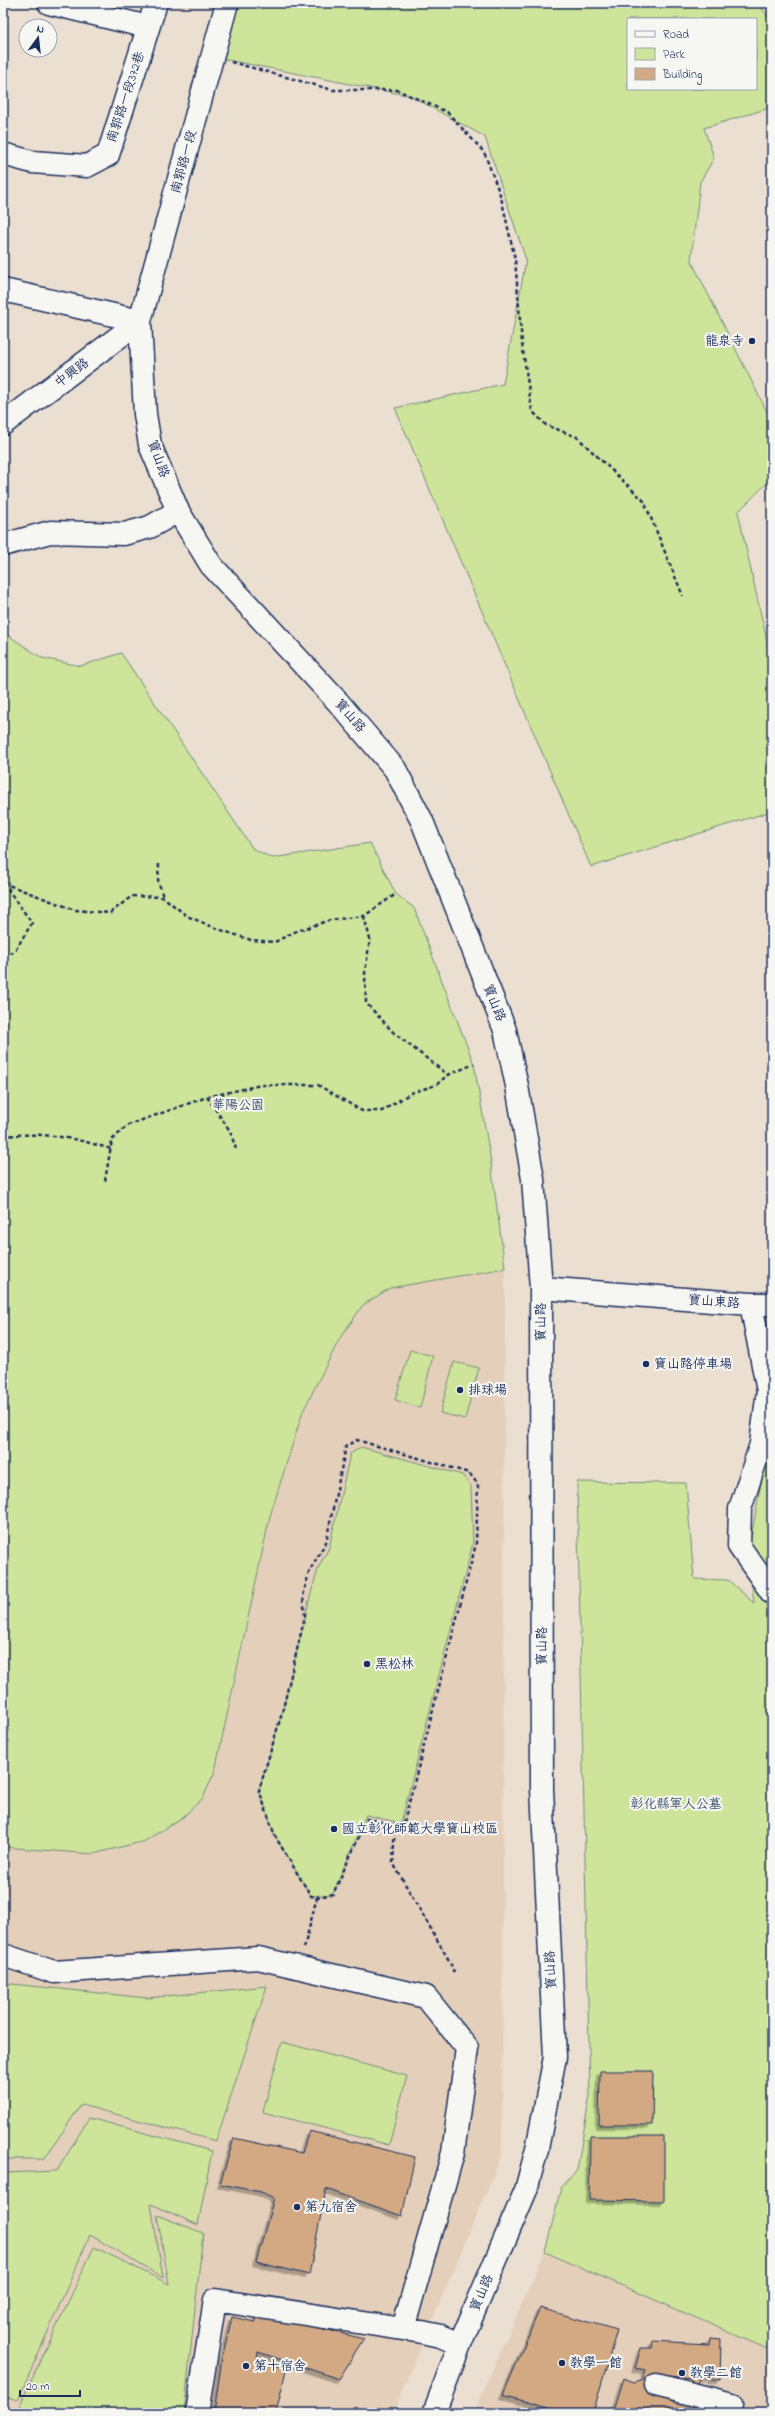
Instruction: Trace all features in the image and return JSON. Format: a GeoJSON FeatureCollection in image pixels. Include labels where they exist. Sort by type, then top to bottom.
{"type":"FeatureCollection","features":[{"type":"Feature","properties":{"kind":"street"},"geometry":{"type":"LineString","coordinates":[[49,3],[148,27]]}},
{"type":"Feature","properties":{"kind":"street","name":"南郭路一段372巷"},"geometry":{"type":"LineString","coordinates":[[3,154],[32,162],[88,166],[108,155],[156,3]]}},
{"type":"Feature","properties":{"kind":"street","name":"南郭路一段"},"geometry":{"type":"LineString","coordinates":[[140,321],[227,3]]}},
{"type":"Feature","properties":{"kind":"street"},"geometry":{"type":"LineString","coordinates":[[3,290],[140,321]]}},
{"type":"Feature","properties":{"kind":"street","name":"中興路"},"geometry":{"type":"LineString","coordinates":[[3,424],[140,321]]}},
{"type":"Feature","properties":{"kind":"street","name":"寶山路"},"geometry":{"type":"LineString","coordinates":[[140,321],[145,414],[150,445],[178,511],[211,565],[338,702],[395,769],[422,821],[505,1030],[517,1086],[533,1179],[541,1288],[542,1789],[555,2057],[537,2149],[526,2190],[460,2344],[434,2413]]}},
{"type":"Feature","properties":{"kind":"street"},"geometry":{"type":"LineString","coordinates":[[3,545],[50,532],[124,534],[150,527],[178,511]]}},
{"type":"Feature","properties":{"kind":"street","name":"寶山東路"},"geometry":{"type":"LineString","coordinates":[[541,1288],[761,1304],[768,1391],[761,1444],[740,1509],[739,1546],[772,1593]]}},
{"type":"Feature","properties":{"kind":"street"},"geometry":{"type":"LineString","coordinates":[[3,1955],[54,1972],[258,1958],[426,1997],[467,2048],[452,2153],[403,2329]]}},
{"type":"Feature","properties":{"kind":"street"},"geometry":{"type":"LineString","coordinates":[[197,2413],[215,2300],[403,2329],[440,2336],[460,2344]]}},
{"type":"Feature","properties":{"kind":"street"},"geometry":{"type":"LineString","coordinates":[[656,2385],[732,2404]]}},
{"type":"Feature","properties":{"kind":"path"},"geometry":{"type":"LineString","coordinates":[[212,57],[334,90],[397,90],[447,112],[484,152],[501,197],[515,259],[522,344],[532,411],[546,425],[577,437],[644,501],[683,596]]}},
{"type":"Feature","properties":{"kind":"path"},"geometry":{"type":"LineString","coordinates":[[159,864],[158,880],[163,897],[187,916],[251,940],[275,942],[294,932],[330,920],[364,916],[396,894]]}},
{"type":"Feature","properties":{"kind":"path"},"geometry":{"type":"LineString","coordinates":[[3,883],[75,910],[110,913],[132,896],[163,897]]}},
{"type":"Feature","properties":{"kind":"path"},"geometry":{"type":"LineString","coordinates":[[3,955],[14,952],[32,923],[9,892],[10,885]]}},
{"type":"Feature","properties":{"kind":"path"},"geometry":{"type":"LineString","coordinates":[[364,916],[370,939],[365,973],[366,1004],[394,1033],[448,1075]]}},
{"type":"Feature","properties":{"kind":"path"},"geometry":{"type":"LineString","coordinates":[[105,1181],[112,1140],[128,1124],[207,1097],[261,1085],[318,1086],[362,1111],[382,1111],[412,1093],[436,1085],[448,1075],[474,1064]]}},
{"type":"Feature","properties":{"kind":"path"},"geometry":{"type":"LineString","coordinates":[[207,1097],[230,1131],[236,1150]]}},
{"type":"Feature","properties":{"kind":"path"},"geometry":{"type":"LineString","coordinates":[[3,1136],[30,1133],[69,1137],[111,1149]]}},
{"type":"Feature","properties":{"kind":"path"},"geometry":{"type":"LineString","coordinates":[[357,1440],[469,1473],[478,1484],[476,1544],[403,1826],[367,1819],[333,1894],[317,1897],[310,1896],[275,1836],[259,1790],[282,1713],[305,1616],[303,1596],[309,1572],[326,1542],[346,1446],[357,1440]]}},
{"type":"Feature","properties":{"kind":"path"},"geometry":{"type":"LineString","coordinates":[[395,1824],[393,1863],[450,1962],[454,1973]]}},
{"type":"Feature","properties":{"kind":"path"},"geometry":{"type":"LineString","coordinates":[[303,1952],[317,1897]]}},
{"type":"Feature","properties":{"kind":"shaded area","name":"國立彰化師範大學寶山校區"},"geometry":{"type":"Polygon","coordinates":[[[505,1268],[502,2155],[393,2413],[3,2413],[3,1847],[16,1847],[215,1771],[270,1516],[303,1411],[340,1338],[363,1305],[390,1288],[505,1268]]]}},
{"type":"Feature","properties":{"kind":"shaded area"},"geometry":{"type":"Polygon","coordinates":[[[545,2252],[772,2351],[772,2413],[473,2413],[545,2252]]]}},
{"type":"Feature","properties":{"kind":"green space"},"geometry":{"type":"Polygon","coordinates":[[[236,3],[758,3],[772,22],[772,98],[766,109],[704,128],[714,158],[700,182],[691,260],[772,422],[772,478],[738,512],[772,664],[772,811],[591,867],[395,408],[503,384],[526,260],[485,137],[411,96],[212,57],[236,3]]]}},
{"type":"Feature","properties":{"kind":"green space","name":"華陽公園"},"geometry":{"type":"Polygon","coordinates":[[[3,629],[6,634],[42,658],[81,666],[121,653],[253,849],[272,858],[370,843],[396,894],[414,908],[474,1064],[490,1156],[505,1268],[390,1288],[363,1305],[340,1338],[303,1411],[270,1516],[215,1771],[203,1798],[183,1817],[145,1841],[93,1854],[3,1847],[3,629]]]}},
{"type":"Feature","properties":{"kind":"green space"},"geometry":{"type":"Polygon","coordinates":[[[410,1350],[433,1356],[420,1408],[395,1400],[410,1350]]]}},
{"type":"Feature","properties":{"kind":"green space","name":"排球場"},"geometry":{"type":"Polygon","coordinates":[[[454,1362],[479,1368],[465,1419],[440,1413],[454,1362]]]}},
{"type":"Feature","properties":{"kind":"green space","name":"彰化縣軍人公墓"},"geometry":{"type":"Polygon","coordinates":[[[772,1422],[772,2351],[545,2252],[561,2188],[577,2170],[590,2094],[577,1482],[686,1483],[694,1579],[728,1580],[754,1603],[748,1554],[772,1422]]]}},
{"type":"Feature","properties":{"kind":"green space","name":"黑松林"},"geometry":{"type":"Polygon","coordinates":[[[361,1447],[462,1475],[471,1486],[473,1543],[401,1823],[366,1815],[333,1894],[311,1896],[275,1836],[259,1790],[282,1713],[310,1597],[319,1566],[329,1548],[350,1454],[361,1447]]]}},
{"type":"Feature","properties":{"kind":"green space"},"geometry":{"type":"Polygon","coordinates":[[[3,1983],[147,1998],[267,1986],[216,2141],[81,2105],[44,2159],[3,2159],[3,1983]]]}},
{"type":"Feature","properties":{"kind":"green space"},"geometry":{"type":"Polygon","coordinates":[[[282,2042],[407,2076],[389,2145],[263,2112],[282,2042]]]}},
{"type":"Feature","properties":{"kind":"green space"},"geometry":{"type":"Polygon","coordinates":[[[89,2118],[212,2151],[198,2225],[151,2204],[163,2278],[90,2235],[18,2400],[3,2396],[3,2173],[57,2171],[89,2118]]]}},
{"type":"Feature","properties":{"kind":"green space"},"geometry":{"type":"Polygon","coordinates":[[[157,2215],[203,2233],[184,2413],[16,2413],[94,2247],[169,2284],[157,2215]]]}},
{"type":"Feature","properties":{"kind":"building"},"geometry":{"type":"Polygon","coordinates":[[[600,2071],[653,2071],[652,2125],[599,2125],[600,2071]]]}},
{"type":"Feature","properties":{"kind":"building","name":"第九宿舍"},"geometry":{"type":"Polygon","coordinates":[[[309,2131],[415,2157],[402,2216],[326,2189],[309,2275],[256,2262],[274,2198],[261,2192],[220,2184],[234,2138],[302,2153],[309,2131]]]}},
{"type":"Feature","properties":{"kind":"building"},"geometry":{"type":"Polygon","coordinates":[[[590,2136],[664,2136],[664,2201],[589,2200],[590,2136]]]}},
{"type":"Feature","properties":{"kind":"building","name":"教學一館"},"geometry":{"type":"Polygon","coordinates":[[[540,2308],[617,2330],[593,2413],[565,2413],[503,2395],[540,2308]]]}},
{"type":"Feature","properties":{"kind":"building","name":"第十宿舍"},"geometry":{"type":"Polygon","coordinates":[[[259,2313],[364,2339],[339,2379],[258,2352],[257,2361],[286,2370],[276,2413],[214,2413],[222,2358],[232,2317],[256,2322],[259,2313]]]}},
{"type":"Feature","properties":{"kind":"building","name":"教學二館"},"geometry":{"type":"Polygon","coordinates":[[[710,2338],[721,2339],[720,2380],[711,2380],[710,2377],[701,2378],[698,2383],[693,2383],[690,2378],[668,2376],[664,2384],[709,2404],[706,2413],[613,2413],[624,2378],[634,2382],[644,2379],[645,2370],[635,2368],[641,2348],[652,2348],[653,2341],[709,2344],[710,2338]]]}},
{"type":"Feature","properties":{"kind":"place","name":"龍泉寺"},"geometry":{"type":"Point","coordinates":[752,341]}},
{"type":"Feature","properties":{"kind":"place","name":"寶山路停車場"},"geometry":{"type":"Point","coordinates":[646,1364]}},
{"type":"Feature","properties":{"kind":"place","name":"排球場"},"geometry":{"type":"Point","coordinates":[460,1390]}},
{"type":"Feature","properties":{"kind":"place","name":"黑松林"},"geometry":{"type":"Point","coordinates":[367,1664]}},
{"type":"Feature","properties":{"kind":"place","name":"國立彰化師範大學寶山校區"},"geometry":{"type":"Point","coordinates":[334,1829]}},
{"type":"Feature","properties":{"kind":"place","name":"第九宿舍"},"geometry":{"type":"Point","coordinates":[297,2207]}},
{"type":"Feature","properties":{"kind":"place","name":"教學一館"},"geometry":{"type":"Point","coordinates":[562,2363]}},
{"type":"Feature","properties":{"kind":"place","name":"第十宿舍"},"geometry":{"type":"Point","coordinates":[246,2366]}},
{"type":"Feature","properties":{"kind":"place","name":"教學二館"},"geometry":{"type":"Point","coordinates":[682,2373]}}]}
